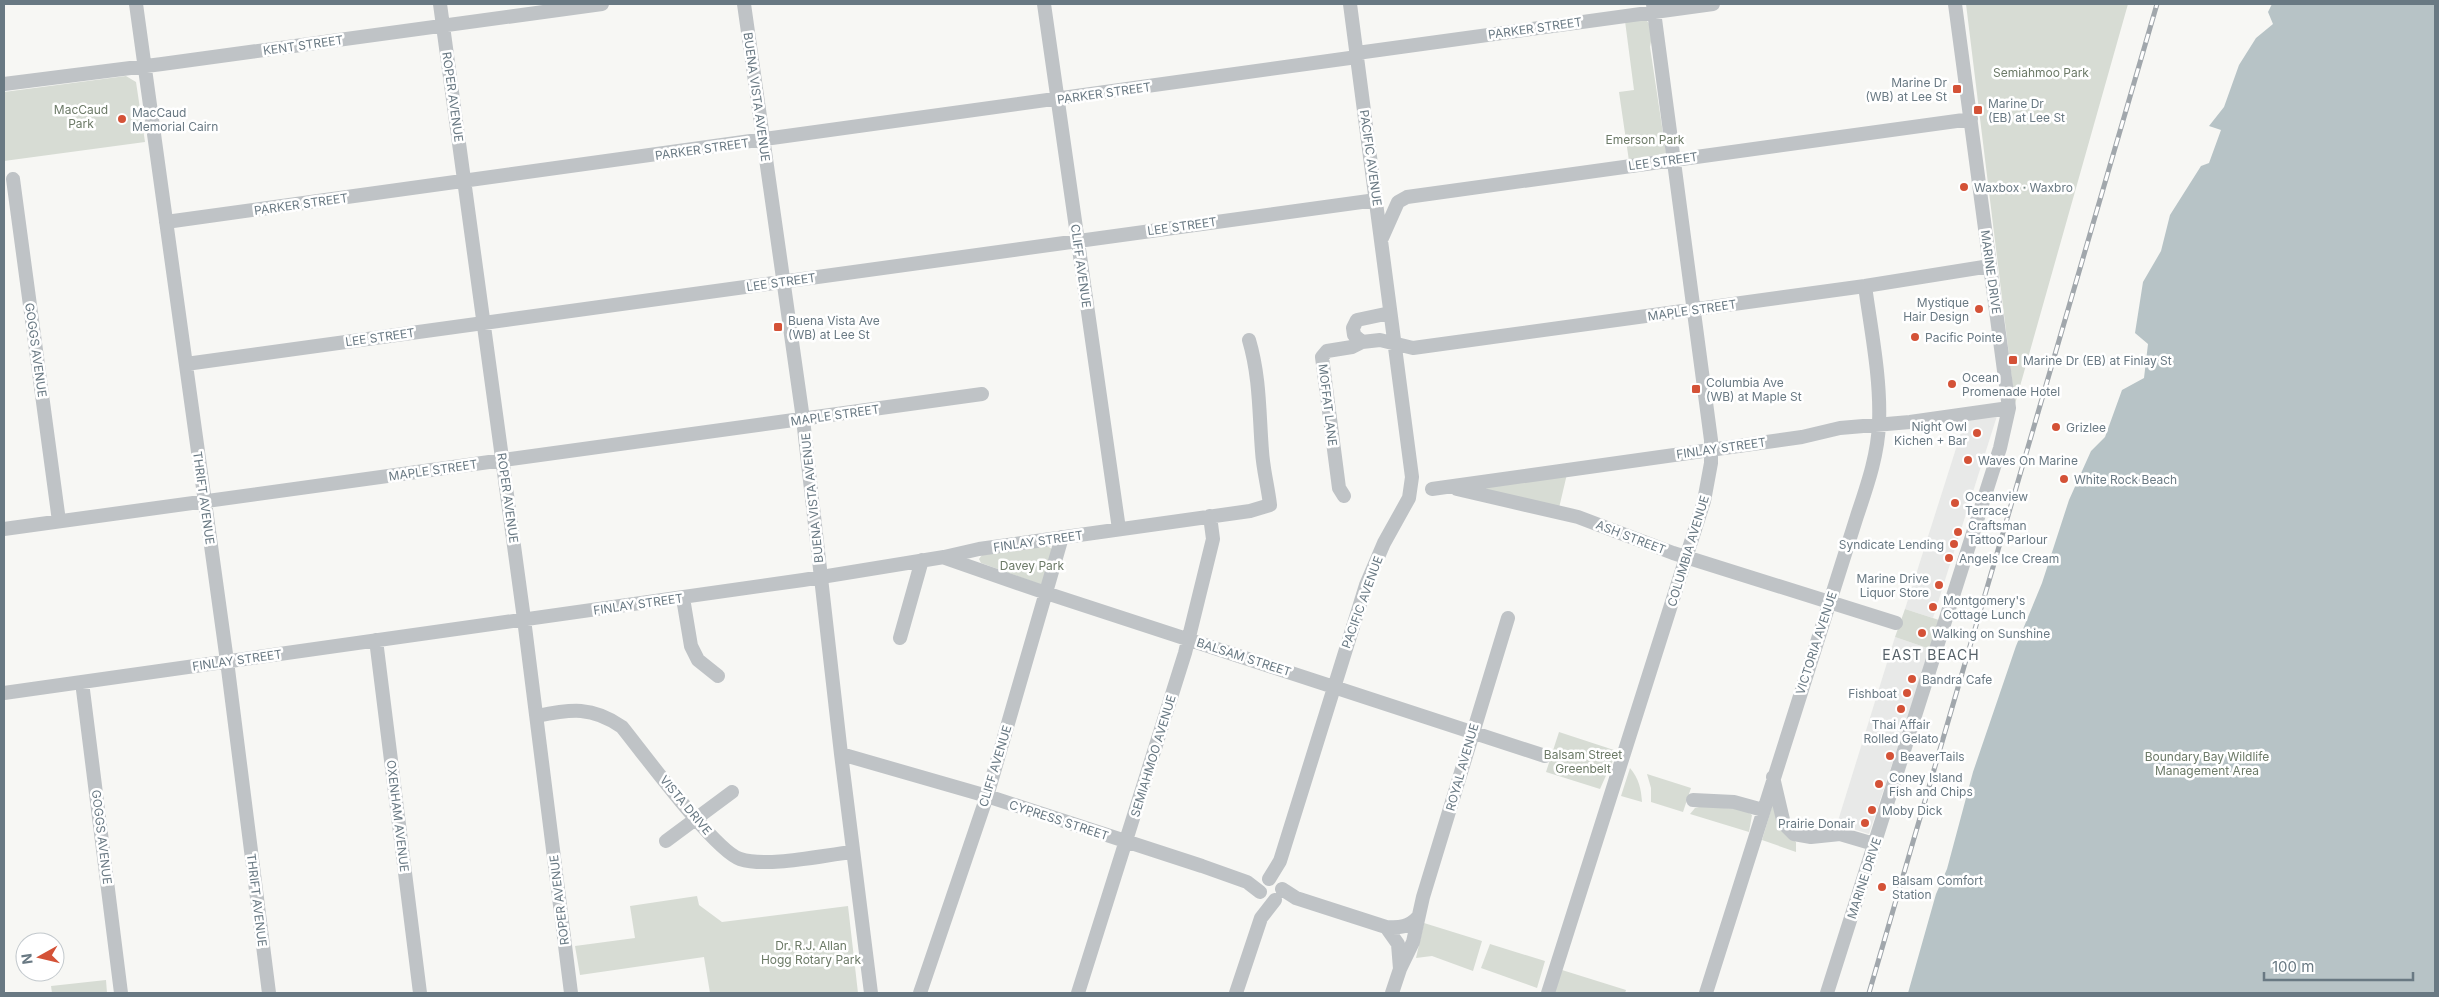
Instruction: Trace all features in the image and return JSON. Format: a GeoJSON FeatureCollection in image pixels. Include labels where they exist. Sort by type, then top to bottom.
{"type":"FeatureCollection","features":[{"type":"Feature","properties":{"kind":"street","name":"THRIFT AVENUE"},"geometry":{"type":"LineString","coordinates":[[136,4],[227,661],[269,993]]}},
{"type":"Feature","properties":{"kind":"street","name":"ROPER AVENUE"},"geometry":{"type":"LineString","coordinates":[[440,4],[537,716],[571,993]]}},
{"type":"Feature","properties":{"kind":"street","name":"KENT STREET"},"geometry":{"type":"LineString","coordinates":[[4,84],[602,4]]}},
{"type":"Feature","properties":{"kind":"street","name":"BUENA VISTA AVENUE"},"geometry":{"type":"LineString","coordinates":[[744,4],[803,419],[820,578],[871,993]]}},
{"type":"Feature","properties":{"kind":"street","name":"CLIFF AVENUE"},"geometry":{"type":"LineString","coordinates":[[1044,4],[1119,529]]}},
{"type":"Feature","properties":{"kind":"street","name":"PACIFIC AVENUE"},"geometry":{"type":"LineString","coordinates":[[1236,993],[1271,890],[1333,685],[1366,585],[1384,543],[1409,498],[1411,487],[1413,467],[1390,313],[1382,239],[1350,4]]}},
{"type":"Feature","properties":{"kind":"street","name":"PARKER STREET"},"geometry":{"type":"LineString","coordinates":[[166,222],[1058,99],[1357,55],[1653,8],[1713,4]]}},
{"type":"Feature","properties":{"kind":"street","name":"MARINE DRIVE"},"geometry":{"type":"LineString","coordinates":[[1827,993],[2000,448],[2009,408],[1955,4]]}},
{"type":"Feature","properties":{"kind":"street","name":"COLUMBIA AVENUE"},"geometry":{"type":"LineString","coordinates":[[1548,993],[1687,558],[1704,501],[1711,449],[1695,310],[1653,8]]}},
{"type":"Feature","properties":{"kind":"street","name":"LEE STREET"},"geometry":{"type":"LineString","coordinates":[[1382,239],[1398,202],[1407,197],[1971,119]]}},
{"type":"Feature","properties":{"kind":"street","name":"GOGGS AVENUE"},"geometry":{"type":"LineString","coordinates":[[13,179],[59,521]]}},
{"type":"Feature","properties":{"kind":"street","name":"LEE STREET"},"geometry":{"type":"LineString","coordinates":[[186,364],[1376,200]]}},
{"type":"Feature","properties":{"kind":"street","name":"MAPLE STREET"},"geometry":{"type":"LineString","coordinates":[[1395,343],[1413,348],[1865,286],[1990,266]]}},
{"type":"Feature","properties":{"kind":"street","name":"VICTORIA AVENUE"},"geometry":{"type":"LineString","coordinates":[[1706,993],[1867,485],[1879,424],[1875,362],[1865,286]]}},
{"type":"Feature","properties":{"kind":"street"},"geometry":{"type":"LineString","coordinates":[[1390,313],[1357,320],[1353,332],[1356,338],[1362,342],[1380,340],[1395,343]]}},
{"type":"Feature","properties":{"kind":"street","name":"FINLAY STREET"},"geometry":{"type":"LineString","coordinates":[[4,693],[820,578],[922,560],[944,558],[978,549],[1250,511],[1270,505],[1262,452],[1261,401],[1255,360],[1249,340]]}},
{"type":"Feature","properties":{"kind":"street","name":"MOFFAT LANE"},"geometry":{"type":"LineString","coordinates":[[1344,496],[1339,488],[1322,357],[1327,351],[1352,348],[1362,342]]}},
{"type":"Feature","properties":{"kind":"street","name":"MAPLE STREET"},"geometry":{"type":"LineString","coordinates":[[4,529],[982,394]]}},
{"type":"Feature","properties":{"kind":"street","name":"FINLAY STREET"},"geometry":{"type":"LineString","coordinates":[[1432,490],[1802,437],[1840,428],[2009,408]]}},
{"type":"Feature","properties":{"kind":"street","name":"ASH STREET"},"geometry":{"type":"LineString","coordinates":[[1449,487],[1578,517],[1687,558],[1896,623]]}},
{"type":"Feature","properties":{"kind":"street","name":"SEMIAHMOO AVENUE"},"geometry":{"type":"LineString","coordinates":[[1078,993],[1127,842],[1189,639],[1214,539],[1210,516]]}},
{"type":"Feature","properties":{"kind":"street","name":"CLIFF AVENUE"},"geometry":{"type":"LineString","coordinates":[[920,993],[987,796],[1062,537]]}},
{"type":"Feature","properties":{"kind":"street","name":"BALSAM STREET"},"geometry":{"type":"LineString","coordinates":[[944,558],[1545,756]]}},
{"type":"Feature","properties":{"kind":"street"},"geometry":{"type":"LineString","coordinates":[[900,638],[922,560]]}},
{"type":"Feature","properties":{"kind":"street"},"geometry":{"type":"LineString","coordinates":[[683,598],[691,646],[698,660],[718,676]]}},
{"type":"Feature","properties":{"kind":"street","name":"ROYAL AVENUE"},"geometry":{"type":"LineString","coordinates":[[1392,993],[1400,969],[1413,942],[1418,917],[1472,731],[1508,618]]}},
{"type":"Feature","properties":{"kind":"street","name":"OXENHAM AVENUE"},"geometry":{"type":"LineString","coordinates":[[376,640],[420,993]]}},
{"type":"Feature","properties":{"kind":"street","name":"GOGGS AVENUE"},"geometry":{"type":"LineString","coordinates":[[82,682],[121,993]]}},
{"type":"Feature","properties":{"kind":"street","name":"VISTA DRIVE"},"geometry":{"type":"LineString","coordinates":[[537,716],[575,710],[592,711],[608,717],[622,727],[696,818],[724,849],[739,859],[762,863],[853,852]]}},
{"type":"Feature","properties":{"kind":"street","name":"CYPRESS STREET"},"geometry":{"type":"LineString","coordinates":[[841,754],[987,796],[1271,890]]}},
{"type":"Feature","properties":{"kind":"street"},"geometry":{"type":"LineString","coordinates":[[1774,777],[1784,824],[1794,834],[1811,837],[1840,834],[1874,844]]}},
{"type":"Feature","properties":{"kind":"street"},"geometry":{"type":"LineString","coordinates":[[666,841],[732,792]]}},
{"type":"Feature","properties":{"kind":"street"},"geometry":{"type":"LineString","coordinates":[[1693,800],[1734,802],[1763,810]]}},
{"type":"Feature","properties":{"kind":"street"},"geometry":{"type":"LineString","coordinates":[[1271,890],[1386,927],[1404,927],[1418,917]]}},
{"type":"Feature","properties":{"kind":"street"},"geometry":{"type":"LineString","coordinates":[[1386,927],[1398,944],[1400,969]]}},
{"type":"Feature","properties":{"kind":"shaded area","name":"Boundary Bay Wildlife Management Area"},"geometry":{"type":"Polygon","coordinates":[[[2272,4],[2435,4],[2435,993],[1908,993],[1936,894],[1947,869],[1973,772],[2016,646],[2042,583],[2069,500],[2091,451],[2105,437],[2122,390],[2144,378],[2148,344],[2135,333],[2143,282],[2161,251],[2170,215],[2201,166],[2209,163],[2221,130],[2209,126],[2224,107],[2239,65],[2256,38],[2273,24],[2268,12],[2272,4]]]}},
{"type":"Feature","properties":{"kind":"shaded area"},"geometry":{"type":"Polygon","coordinates":[[[1997,416],[1933,618],[1905,609],[1966,417],[1997,416]]]}},
{"type":"Feature","properties":{"kind":"shaded area"},"geometry":{"type":"Polygon","coordinates":[[[1895,637],[1930,649],[1869,834],[1837,824],[1895,637]]]}},
{"type":"Feature","properties":{"kind":"green space","name":"Semiahmoo Park"},"geometry":{"type":"Polygon","coordinates":[[[1966,4],[2128,4],[2015,404],[1966,4]]]}},
{"type":"Feature","properties":{"kind":"green space","name":"Emerson Park"},"geometry":{"type":"Polygon","coordinates":[[[1646,20],[1651,29],[1650,47],[1666,153],[1629,161],[1619,92],[1634,90],[1625,21],[1646,20]]]}},
{"type":"Feature","properties":{"kind":"green space","name":"MacCaud Park"},"geometry":{"type":"Polygon","coordinates":[[[126,76],[136,82],[145,142],[4,161],[4,92],[126,76]]]}},
{"type":"Feature","properties":{"kind":"green space"},"geometry":{"type":"Polygon","coordinates":[[[1567,474],[1559,508],[1485,489],[1492,485],[1567,474]]]}},
{"type":"Feature","properties":{"kind":"green space","name":"Davey Park"},"geometry":{"type":"Polygon","coordinates":[[[1047,546],[1052,549],[1042,585],[981,563],[979,559],[982,555],[1047,546]]]}},
{"type":"Feature","properties":{"kind":"green space"},"geometry":{"type":"Polygon","coordinates":[[[1905,609],[1939,620],[1930,649],[1895,637],[1905,609]]]}},
{"type":"Feature","properties":{"kind":"green space","name":"Balsam Street Greenbelt"},"geometry":{"type":"Polygon","coordinates":[[[1559,732],[1617,751],[1600,789],[1546,772],[1559,732]]]}},
{"type":"Feature","properties":{"kind":"green space","name":"Balsam Street Greenbelt"},"geometry":{"type":"Polygon","coordinates":[[[1630,768],[1639,784],[1642,802],[1621,796],[1630,768]]]}},
{"type":"Feature","properties":{"kind":"green space","name":"Balsam Street Greenbelt"},"geometry":{"type":"Polygon","coordinates":[[[1647,774],[1691,788],[1683,812],[1651,802],[1651,788],[1647,774]]]}},
{"type":"Feature","properties":{"kind":"green space"},"geometry":{"type":"Polygon","coordinates":[[[1774,800],[1784,832],[1796,842],[1796,852],[1762,840],[1774,800]]]}},
{"type":"Feature","properties":{"kind":"green space"},"geometry":{"type":"Polygon","coordinates":[[[1703,806],[1745,810],[1752,815],[1749,832],[1690,814],[1695,808],[1703,806]]]}},
{"type":"Feature","properties":{"kind":"green space","name":"Dr. R.J. Allan Hogg Rotary Park"},"geometry":{"type":"Polygon","coordinates":[[[697,896],[699,905],[722,922],[848,906],[858,993],[710,993],[704,957],[580,975],[575,946],[635,938],[630,906],[697,896]]]}},
{"type":"Feature","properties":{"kind":"green space"},"geometry":{"type":"Polygon","coordinates":[[[1424,923],[1482,941],[1473,971],[1432,956],[1416,958],[1424,923]]]}},
{"type":"Feature","properties":{"kind":"green space"},"geometry":{"type":"Polygon","coordinates":[[[1490,944],[1545,961],[1537,988],[1481,968],[1490,944]]]}},
{"type":"Feature","properties":{"kind":"green space"},"geometry":{"type":"Polygon","coordinates":[[[1562,970],[1626,990],[1625,993],[1554,993],[1562,970]]]}},
{"type":"Feature","properties":{"kind":"green space"},"geometry":{"type":"Polygon","coordinates":[[[106,980],[107,993],[52,993],[51,986],[106,980]]]}},
{"type":"Feature","properties":{"kind":"railway"},"geometry":{"type":"LineString","coordinates":[[1869,993],[2157,4]]}},
{"type":"Feature","properties":{"kind":"place","name":"Marine Dr (WB) at Lee St"},"geometry":{"type":"Point","coordinates":[1957,89]}},
{"type":"Feature","properties":{"kind":"place","name":"Marine Dr (EB) at Lee St"},"geometry":{"type":"Point","coordinates":[1978,110]}},
{"type":"Feature","properties":{"kind":"place","name":"MacCaud Memorial Cairn"},"geometry":{"type":"Point","coordinates":[122,119]}},
{"type":"Feature","properties":{"kind":"place","name":"Waxbox · Waxbro"},"geometry":{"type":"Point","coordinates":[1964,187]}},
{"type":"Feature","properties":{"kind":"place","name":"Mystique Hair Design"},"geometry":{"type":"Point","coordinates":[1979,309]}},
{"type":"Feature","properties":{"kind":"place","name":"Buena Vista Ave (WB) at Lee St"},"geometry":{"type":"Point","coordinates":[778,327]}},
{"type":"Feature","properties":{"kind":"place","name":"Pacific Pointe"},"geometry":{"type":"Point","coordinates":[1915,337]}},
{"type":"Feature","properties":{"kind":"place","name":"Marine Dr (EB) at Finlay St"},"geometry":{"type":"Point","coordinates":[2013,360]}},
{"type":"Feature","properties":{"kind":"place","name":"Ocean Promenade Hotel"},"geometry":{"type":"Point","coordinates":[1952,384]}},
{"type":"Feature","properties":{"kind":"place","name":"Columbia Ave (WB) at Maple St"},"geometry":{"type":"Point","coordinates":[1696,389]}},
{"type":"Feature","properties":{"kind":"place","name":"Grizlee"},"geometry":{"type":"Point","coordinates":[2056,427]}},
{"type":"Feature","properties":{"kind":"place","name":"Night Owl Kichen + Bar"},"geometry":{"type":"Point","coordinates":[1977,433]}},
{"type":"Feature","properties":{"kind":"place","name":"Waves On Marine"},"geometry":{"type":"Point","coordinates":[1968,460]}},
{"type":"Feature","properties":{"kind":"place","name":"White Rock Beach"},"geometry":{"type":"Point","coordinates":[2064,479]}},
{"type":"Feature","properties":{"kind":"place","name":"Oceanview Terrace"},"geometry":{"type":"Point","coordinates":[1955,503]}},
{"type":"Feature","properties":{"kind":"place","name":"Craftsman Tattoo Parlour"},"geometry":{"type":"Point","coordinates":[1958,532]}},
{"type":"Feature","properties":{"kind":"place","name":"Syndicate Lending"},"geometry":{"type":"Point","coordinates":[1954,544]}},
{"type":"Feature","properties":{"kind":"place","name":"Angels Ice Cream"},"geometry":{"type":"Point","coordinates":[1949,558]}},
{"type":"Feature","properties":{"kind":"place","name":"Marine Drive Liquor Store"},"geometry":{"type":"Point","coordinates":[1939,585]}},
{"type":"Feature","properties":{"kind":"place","name":"Montgomery's Cottage Lunch"},"geometry":{"type":"Point","coordinates":[1933,607]}},
{"type":"Feature","properties":{"kind":"place","name":"Walking on Sunshine"},"geometry":{"type":"Point","coordinates":[1922,633]}},
{"type":"Feature","properties":{"kind":"place","name":"Bandra Cafe"},"geometry":{"type":"Point","coordinates":[1912,679]}},
{"type":"Feature","properties":{"kind":"place","name":"Fishboat"},"geometry":{"type":"Point","coordinates":[1907,693]}},
{"type":"Feature","properties":{"kind":"place","name":"Thai Affair Rolled Gelato"},"geometry":{"type":"Point","coordinates":[1901,709]}},
{"type":"Feature","properties":{"kind":"place","name":"BeaverTails"},"geometry":{"type":"Point","coordinates":[1890,756]}},
{"type":"Feature","properties":{"kind":"place","name":"Coney Island Fish and Chips"},"geometry":{"type":"Point","coordinates":[1879,784]}},
{"type":"Feature","properties":{"kind":"place","name":"Moby Dick"},"geometry":{"type":"Point","coordinates":[1872,810]}},
{"type":"Feature","properties":{"kind":"place","name":"Prairie Donair"},"geometry":{"type":"Point","coordinates":[1865,823]}},
{"type":"Feature","properties":{"kind":"place","name":"Balsam Comfort Station"},"geometry":{"type":"Point","coordinates":[1882,887]}},
{"type":"Feature","properties":{"kind":"district","name":"EAST BEACH"},"geometry":{"type":"Point","coordinates":[1931,654]}}]}
